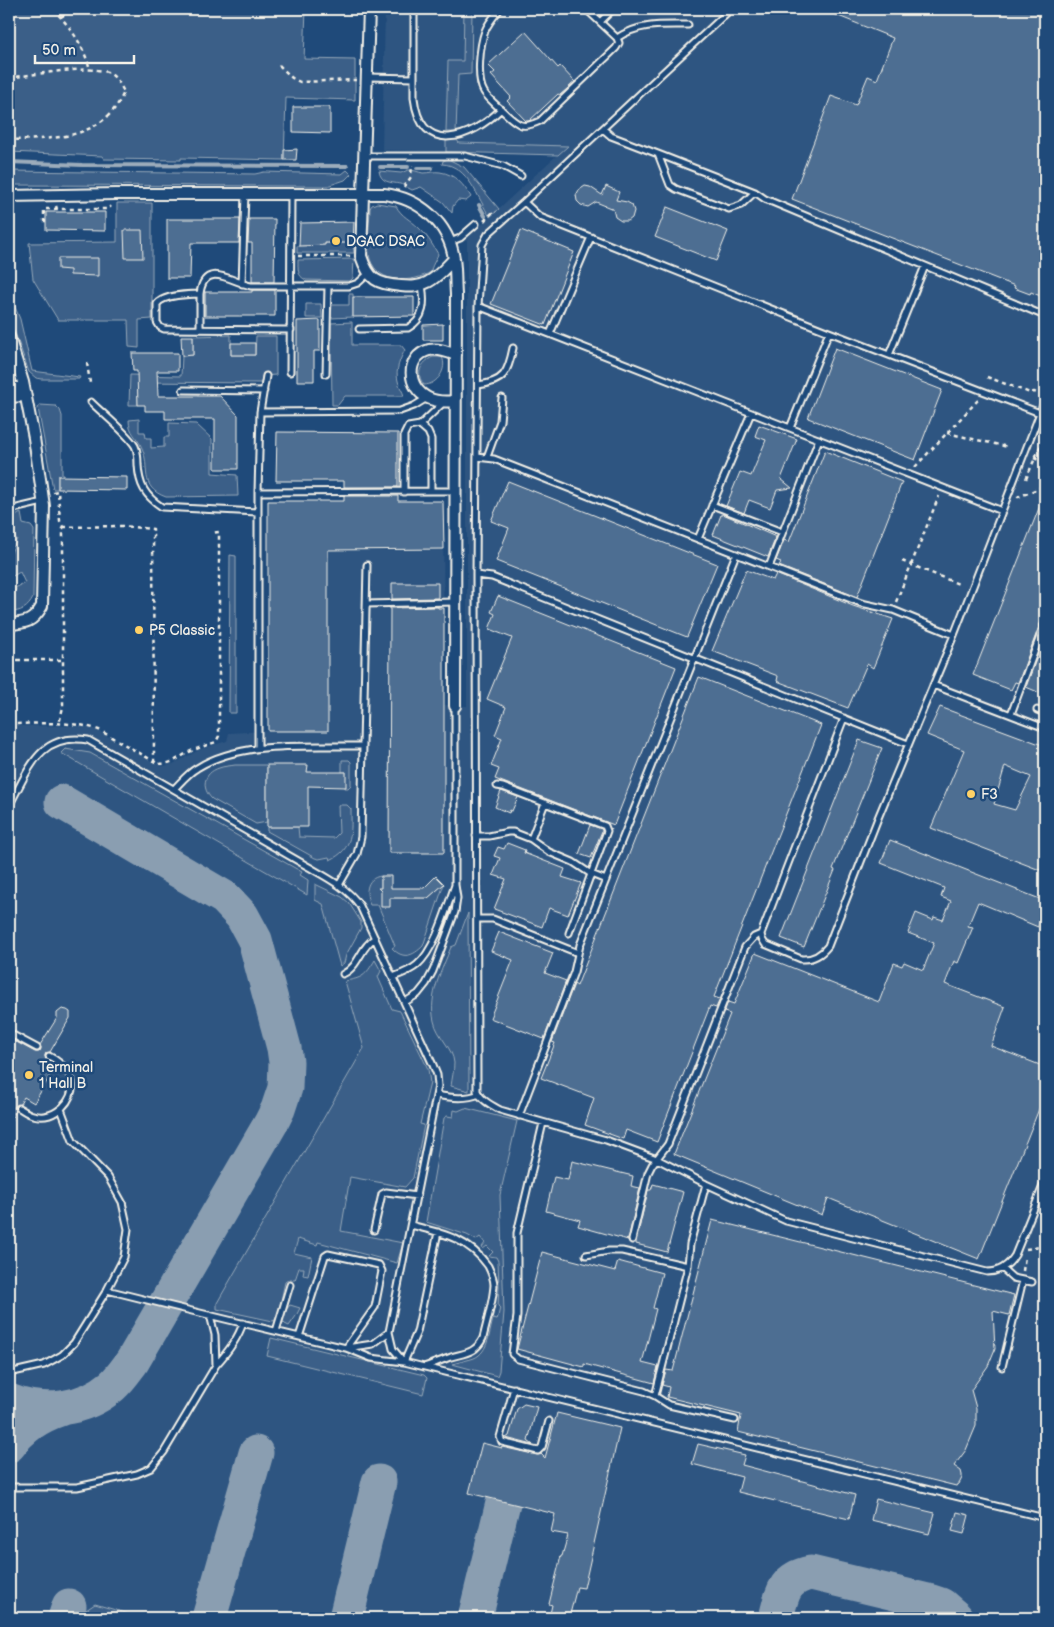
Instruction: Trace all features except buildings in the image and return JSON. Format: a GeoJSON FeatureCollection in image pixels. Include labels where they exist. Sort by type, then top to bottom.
{"type":"FeatureCollection","features":[{"type":"Feature","properties":{"kind":"street"},"geometry":{"type":"LineString","coordinates":[[369,9],[363,194],[362,256],[364,265],[369,273],[385,285],[415,287],[422,285],[439,274],[454,259]]}},
{"type":"Feature","properties":{"kind":"street"},"geometry":{"type":"LineString","coordinates":[[9,196],[384,194],[398,196],[414,203],[431,215],[444,230],[450,242],[454,259],[456,294],[456,354],[450,401],[455,491],[456,706]]}},
{"type":"Feature","properties":{"kind":"street"},"geometry":{"type":"LineString","coordinates":[[9,339],[9,360]]}},
{"type":"Feature","properties":{"kind":"street"},"geometry":{"type":"LineString","coordinates":[[9,339],[23,382],[34,438],[43,502],[42,606],[32,620],[23,624],[9,624]]}},
{"type":"Feature","properties":{"kind":"street"},"geometry":{"type":"LineString","coordinates":[[450,401],[428,398],[418,391],[411,380],[411,366],[419,355],[430,350],[456,354]]}},
{"type":"Feature","properties":{"kind":"street"},"geometry":{"type":"LineString","coordinates":[[9,388],[24,392]]}},
{"type":"Feature","properties":{"kind":"street"},"geometry":{"type":"LineString","coordinates":[[9,397],[24,392]]}},
{"type":"Feature","properties":{"kind":"lane"},"geometry":{"type":"LineString","coordinates":[[414,9],[415,108],[425,128],[431,134],[456,137],[482,126],[502,109]]}},
{"type":"Feature","properties":{"kind":"lane"},"geometry":{"type":"LineString","coordinates":[[500,9],[485,29],[480,55],[481,85],[485,94],[522,126],[540,121],[619,43],[617,38],[586,9]]}},
{"type":"Feature","properties":{"kind":"lane"},"geometry":{"type":"LineString","coordinates":[[600,22],[613,9]]}},
{"type":"Feature","properties":{"kind":"lane"},"geometry":{"type":"LineString","coordinates":[[731,9],[488,234],[482,245],[478,306],[476,575],[476,1086],[479,1094],[494,1107],[519,1116],[606,1140],[658,1158],[706,1184],[786,1220],[987,1272],[1003,1269],[1016,1255],[1045,1181]]}},
{"type":"Feature","properties":{"kind":"lane"},"geometry":{"type":"LineString","coordinates":[[617,38],[637,28],[688,25]]}},
{"type":"Feature","properties":{"kind":"lane"},"geometry":{"type":"LineString","coordinates":[[368,78],[414,78]]}},
{"type":"Feature","properties":{"kind":"lane"},"geometry":{"type":"LineString","coordinates":[[603,129],[611,136],[755,192],[765,199],[1045,316]]}},
{"type":"Feature","properties":{"kind":"lane"},"geometry":{"type":"LineString","coordinates":[[658,154],[670,185],[676,189],[729,209],[741,205],[755,192]]}},
{"type":"Feature","properties":{"kind":"lane"},"geometry":{"type":"LineString","coordinates":[[365,156],[465,156],[503,166],[521,176]]}},
{"type":"Feature","properties":{"kind":"lane"},"geometry":{"type":"LineString","coordinates":[[242,284],[245,194]]}},
{"type":"Feature","properties":{"kind":"lane"},"geometry":{"type":"LineString","coordinates":[[290,372],[292,286],[291,194]]}},
{"type":"Feature","properties":{"kind":"lane"},"geometry":{"type":"LineString","coordinates":[[524,202],[540,217],[1042,414]]}},
{"type":"Feature","properties":{"kind":"lane"},"geometry":{"type":"LineString","coordinates":[[450,242],[460,238],[476,224]]}},
{"type":"Feature","properties":{"kind":"lane"},"geometry":{"type":"LineString","coordinates":[[550,334],[591,237]]}},
{"type":"Feature","properties":{"kind":"lane"},"geometry":{"type":"LineString","coordinates":[[889,355],[926,266]]}},
{"type":"Feature","properties":{"kind":"lane"},"geometry":{"type":"LineString","coordinates":[[200,329],[201,284],[203,279],[208,276],[228,277],[242,284],[252,286],[349,286],[358,283],[369,273]]}},
{"type":"Feature","properties":{"kind":"lane"},"geometry":{"type":"LineString","coordinates":[[359,329],[408,328],[414,325],[423,311],[422,285]]}},
{"type":"Feature","properties":{"kind":"lane"},"geometry":{"type":"LineString","coordinates":[[326,374],[328,286]]}},
{"type":"Feature","properties":{"kind":"lane"},"geometry":{"type":"LineString","coordinates":[[200,294],[182,294],[161,299],[157,304],[157,322],[160,327],[164,329],[291,330]]}},
{"type":"Feature","properties":{"kind":"lane"},"geometry":{"type":"LineString","coordinates":[[478,306],[1002,511]]}},
{"type":"Feature","properties":{"kind":"lane"},"geometry":{"type":"LineString","coordinates":[[790,428],[829,332]]}},
{"type":"Feature","properties":{"kind":"lane"},"geometry":{"type":"LineString","coordinates":[[478,385],[490,384],[500,379],[509,364],[513,348]]}},
{"type":"Feature","properties":{"kind":"lane"},"geometry":{"type":"LineString","coordinates":[[258,747],[257,512],[260,412],[266,376]]}},
{"type":"Feature","properties":{"kind":"lane"},"geometry":{"type":"LineString","coordinates":[[183,390],[264,390]]}},
{"type":"Feature","properties":{"kind":"lane"},"geometry":{"type":"LineString","coordinates":[[260,412],[400,411],[428,398]]}},
{"type":"Feature","properties":{"kind":"lane"},"geometry":{"type":"LineString","coordinates":[[487,457],[500,421],[502,398]]}},
{"type":"Feature","properties":{"kind":"lane"},"geometry":{"type":"LineString","coordinates":[[844,718],[761,934],[765,944],[801,959],[812,959],[820,955],[824,950],[954,635],[1042,414],[1045,398]]}},
{"type":"Feature","properties":{"kind":"lane"},"geometry":{"type":"LineString","coordinates":[[404,492],[404,435],[408,427],[420,425],[450,401]]}},
{"type":"Feature","properties":{"kind":"lane"},"geometry":{"type":"LineString","coordinates":[[91,402],[130,440],[138,455],[138,479],[142,488],[162,507],[257,512]]}},
{"type":"Feature","properties":{"kind":"lane"},"geometry":{"type":"LineString","coordinates":[[698,538],[751,413]]}},
{"type":"Feature","properties":{"kind":"lane"},"geometry":{"type":"LineString","coordinates":[[420,425],[428,432],[431,439],[431,491]]}},
{"type":"Feature","properties":{"kind":"lane"},"geometry":{"type":"LineString","coordinates":[[769,567],[819,439]]}},
{"type":"Feature","properties":{"kind":"lane"},"geometry":{"type":"LineString","coordinates":[[477,457],[487,457],[861,603],[892,610],[954,635]]}},
{"type":"Feature","properties":{"kind":"lane"},"geometry":{"type":"LineString","coordinates":[[258,492],[455,491]]}},
{"type":"Feature","properties":{"kind":"lane"},"geometry":{"type":"LineString","coordinates":[[9,510],[43,502]]}},
{"type":"Feature","properties":{"kind":"lane"},"geometry":{"type":"LineString","coordinates":[[712,505],[782,532]]}},
{"type":"Feature","properties":{"kind":"lane"},"geometry":{"type":"LineString","coordinates":[[519,1116],[574,972],[580,945],[736,554]]}},
{"type":"Feature","properties":{"kind":"lane"},"geometry":{"type":"LineString","coordinates":[[339,885],[357,854],[361,837],[367,565]]}},
{"type":"Feature","properties":{"kind":"lane"},"geometry":{"type":"LineString","coordinates":[[476,575],[492,577],[908,744]]}},
{"type":"Feature","properties":{"kind":"lane"},"geometry":{"type":"LineString","coordinates":[[366,604],[455,602]]}},
{"type":"Feature","properties":{"kind":"lane"},"geometry":{"type":"LineString","coordinates":[[1011,714],[1045,623]]}},
{"type":"Feature","properties":{"kind":"lane"},"geometry":{"type":"LineString","coordinates":[[933,685],[1045,728]]}},
{"type":"Feature","properties":{"kind":"lane"},"geometry":{"type":"LineString","coordinates":[[405,1002],[418,994],[426,984],[433,971],[455,912],[457,898],[455,885],[456,706]]}},
{"type":"Feature","properties":{"kind":"lane"},"geometry":{"type":"LineString","coordinates":[[1037,710],[1045,713]]}},
{"type":"Feature","properties":{"kind":"lane"},"geometry":{"type":"LineString","coordinates":[[9,806],[11,796],[37,757],[48,746],[62,739],[76,738],[88,740],[339,885],[353,896],[360,906],[437,1075],[437,1095],[389,1332],[393,1349],[404,1362]]}},
{"type":"Feature","properties":{"kind":"lane"},"geometry":{"type":"LineString","coordinates":[[174,789],[195,769],[213,759],[258,747],[363,746]]}},
{"type":"Feature","properties":{"kind":"lane"},"geometry":{"type":"LineString","coordinates":[[497,786],[503,786],[607,828],[569,933]]}},
{"type":"Feature","properties":{"kind":"lane"},"geometry":{"type":"LineString","coordinates":[[531,838],[545,803]]}},
{"type":"Feature","properties":{"kind":"lane"},"geometry":{"type":"LineString","coordinates":[[476,836],[491,836],[508,832],[531,838],[544,849],[606,880]]}},
{"type":"Feature","properties":{"kind":"lane"},"geometry":{"type":"LineString","coordinates":[[393,978],[417,966],[425,957],[432,946],[455,885]]}},
{"type":"Feature","properties":{"kind":"lane"},"geometry":{"type":"LineString","coordinates":[[477,919],[493,919],[578,953]]}},
{"type":"Feature","properties":{"kind":"lane"},"geometry":{"type":"LineString","coordinates":[[632,1240],[647,1177],[652,1166],[668,1144],[745,947],[754,937],[761,934]]}},
{"type":"Feature","properties":{"kind":"lane"},"geometry":{"type":"LineString","coordinates":[[343,974],[351,968],[364,946],[375,938]]}},
{"type":"Feature","properties":{"kind":"lane"},"geometry":{"type":"LineString","coordinates":[[9,1033],[37,1048]]}},
{"type":"Feature","properties":{"kind":"lane"},"geometry":{"type":"LineString","coordinates":[[19,1108],[31,1115],[42,1116],[54,1114],[68,1100],[72,1089],[70,1079],[66,1070],[49,1056]]}},
{"type":"Feature","properties":{"kind":"lane"},"geometry":{"type":"LineString","coordinates":[[437,1095],[469,1098],[479,1094]]}},
{"type":"Feature","properties":{"kind":"lane"},"geometry":{"type":"LineString","coordinates":[[9,1373],[44,1365],[62,1355],[74,1343],[124,1257],[128,1229],[122,1202],[108,1178],[73,1141],[61,1109]]}},
{"type":"Feature","properties":{"kind":"lane"},"geometry":{"type":"LineString","coordinates":[[543,1123],[517,1232],[517,1316],[512,1354],[518,1358],[633,1388],[655,1396],[669,1405],[735,1420]]}},
{"type":"Feature","properties":{"kind":"lane"},"geometry":{"type":"LineString","coordinates":[[655,1396],[688,1266],[690,1244],[706,1184]]}},
{"type":"Feature","properties":{"kind":"lane"},"geometry":{"type":"LineString","coordinates":[[374,1230],[382,1194],[386,1192],[417,1196]]}},
{"type":"Feature","properties":{"kind":"lane"},"geometry":{"type":"LineString","coordinates":[[411,1225],[438,1232],[469,1246],[487,1265],[494,1284],[483,1338],[480,1344],[471,1352],[450,1357],[424,1367]]}},
{"type":"Feature","properties":{"kind":"lane"},"geometry":{"type":"LineString","coordinates":[[404,1362],[417,1332],[438,1232]]}},
{"type":"Feature","properties":{"kind":"lane"},"geometry":{"type":"LineString","coordinates":[[586,1255],[622,1251],[688,1266]]}},
{"type":"Feature","properties":{"kind":"lane"},"geometry":{"type":"LineString","coordinates":[[299,1337],[328,1254],[379,1265],[382,1271],[375,1307],[346,1348]]}},
{"type":"Feature","properties":{"kind":"lane"},"geometry":{"type":"LineString","coordinates":[[1003,1269],[1009,1276],[1032,1282]]}},
{"type":"Feature","properties":{"kind":"lane"},"geometry":{"type":"LineString","coordinates":[[1002,1367],[1023,1280]]}},
{"type":"Feature","properties":{"kind":"lane"},"geometry":{"type":"LineString","coordinates":[[276,1331],[290,1285]]}},
{"type":"Feature","properties":{"kind":"lane"},"geometry":{"type":"LineString","coordinates":[[106,1290],[346,1348],[371,1358],[404,1362],[514,1388],[1045,1518]]}},
{"type":"Feature","properties":{"kind":"lane"},"geometry":{"type":"LineString","coordinates":[[210,1315],[215,1335],[216,1365]]}},
{"type":"Feature","properties":{"kind":"lane"},"geometry":{"type":"LineString","coordinates":[[9,1487],[77,1486],[137,1474],[151,1468],[164,1452],[216,1365],[234,1343],[243,1323]]}},
{"type":"Feature","properties":{"kind":"lane"},"geometry":{"type":"LineString","coordinates":[[346,1348],[373,1344],[389,1332]]}},
{"type":"Feature","properties":{"kind":"lane"},"geometry":{"type":"LineString","coordinates":[[514,1388],[500,1437],[502,1442],[538,1451],[542,1447],[549,1421]]}},
{"type":"Feature","properties":{"kind":"path"},"geometry":{"type":"LineString","coordinates":[[53,9],[78,38],[90,69]]}},
{"type":"Feature","properties":{"kind":"path"},"geometry":{"type":"LineString","coordinates":[[61,17],[72,9]]}},
{"type":"Feature","properties":{"kind":"path"},"geometry":{"type":"LineString","coordinates":[[279,65],[292,78],[300,82],[368,78]]}},
{"type":"Feature","properties":{"kind":"path"},"geometry":{"type":"LineString","coordinates":[[9,78],[90,69],[107,72],[119,81],[124,92],[119,104],[104,122],[78,134],[57,138],[9,140]]}},
{"type":"Feature","properties":{"kind":"path"},"geometry":{"type":"LineString","coordinates":[[398,196],[411,177],[412,156]]}},
{"type":"Feature","properties":{"kind":"path"},"geometry":{"type":"LineString","coordinates":[[46,220],[44,220],[44,209],[79,211],[108,209],[115,201]]}},
{"type":"Feature","properties":{"kind":"path"},"geometry":{"type":"LineString","coordinates":[[43,206],[57,206],[57,209]]}},
{"type":"Feature","properties":{"kind":"path"},"geometry":{"type":"LineString","coordinates":[[476,224],[482,223],[494,211],[496,212]]}},
{"type":"Feature","properties":{"kind":"path"},"geometry":{"type":"LineString","coordinates":[[292,256],[355,256]]}},
{"type":"Feature","properties":{"kind":"path"},"geometry":{"type":"LineString","coordinates":[[88,363],[90,383]]}},
{"type":"Feature","properties":{"kind":"path"},"geometry":{"type":"LineString","coordinates":[[987,377],[1030,393],[1034,392],[1045,398]]}},
{"type":"Feature","properties":{"kind":"path"},"geometry":{"type":"LineString","coordinates":[[914,468],[979,399]]}},
{"type":"Feature","properties":{"kind":"path"},"geometry":{"type":"LineString","coordinates":[[948,433],[1008,448]]}},
{"type":"Feature","properties":{"kind":"path"},"geometry":{"type":"LineString","coordinates":[[1024,482],[1045,434]]}},
{"type":"Feature","properties":{"kind":"path"},"geometry":{"type":"LineString","coordinates":[[1034,458],[1045,463]]}},
{"type":"Feature","properties":{"kind":"path"},"geometry":{"type":"LineString","coordinates":[[1021,489],[1018,497],[1045,486]]}},
{"type":"Feature","properties":{"kind":"path"},"geometry":{"type":"LineString","coordinates":[[892,610],[942,487]]}},
{"type":"Feature","properties":{"kind":"path"},"geometry":{"type":"LineString","coordinates":[[58,491],[60,521],[63,527],[63,707],[58,724]]}},
{"type":"Feature","properties":{"kind":"path"},"geometry":{"type":"LineString","coordinates":[[63,527],[122,526],[153,529],[154,761]]}},
{"type":"Feature","properties":{"kind":"path"},"geometry":{"type":"LineString","coordinates":[[9,724],[89,726],[163,764],[170,763],[190,751],[216,742],[218,739],[219,532],[212,533]]}},
{"type":"Feature","properties":{"kind":"path"},"geometry":{"type":"LineString","coordinates":[[902,561],[961,585]]}},
{"type":"Feature","properties":{"kind":"path"},"geometry":{"type":"LineString","coordinates":[[9,660],[63,660]]}},
{"type":"Feature","properties":{"kind":"path"},"geometry":{"type":"LineString","coordinates":[[1026,1249],[1040,1247],[1045,1250]]}},
{"type":"Feature","properties":{"kind":"shaded area"},"geometry":{"type":"Polygon","coordinates":[[[9,9],[306,9],[304,59],[355,60],[355,100],[286,98],[284,160],[104,159],[102,156],[9,152],[9,9]]]}},
{"type":"Feature","properties":{"kind":"shaded area"},"geometry":{"type":"Polygon","coordinates":[[[385,9],[1045,9],[1045,1618],[9,1618],[9,726],[89,727],[164,766],[173,764],[201,749],[227,741],[229,733],[268,731],[268,501],[443,501],[444,705],[467,706],[467,238],[557,155],[382,150],[385,9]]]}},
{"type":"Feature","properties":{"kind":"shaded area"},"geometry":{"type":"Polygon","coordinates":[[[464,9],[472,9],[471,74],[458,75],[456,132],[446,132],[448,61],[463,61],[464,9]]]}},
{"type":"Feature","properties":{"kind":"shaded area"},"geometry":{"type":"Polygon","coordinates":[[[446,140],[457,140],[459,143],[568,146],[558,155],[446,152],[446,140]]]}},
{"type":"Feature","properties":{"kind":"shaded area"},"geometry":{"type":"Polygon","coordinates":[[[448,159],[464,167],[499,209],[490,217],[465,176],[459,170],[442,164],[443,161],[448,159]]]}},
{"type":"Feature","properties":{"kind":"shaded area"},"geometry":{"type":"Polygon","coordinates":[[[347,170],[351,174],[345,180],[327,186],[9,185],[9,171],[342,174],[347,170]]]}},
{"type":"Feature","properties":{"kind":"shaded area"},"geometry":{"type":"Polygon","coordinates":[[[408,170],[423,173],[440,172],[450,175],[462,184],[471,197],[466,201],[458,200],[453,206],[452,213],[443,202],[421,187],[412,190],[402,184],[386,181],[382,178],[379,171],[401,173],[408,170]]]}},
{"type":"Feature","properties":{"kind":"shaded area"},"geometry":{"type":"Polygon","coordinates":[[[117,203],[152,203],[152,319],[139,320],[139,348],[129,347],[128,320],[58,320],[33,279],[29,243],[117,242],[117,203]]]}},
{"type":"Feature","properties":{"kind":"shaded area"},"geometry":{"type":"Polygon","coordinates":[[[377,203],[396,206],[427,237],[438,254],[431,272],[406,280],[388,277],[381,274],[374,267],[369,254],[368,234],[370,208],[377,203]]]}},
{"type":"Feature","properties":{"kind":"shaded area"},"geometry":{"type":"Polygon","coordinates":[[[325,243],[353,243],[354,253],[297,253],[297,246],[324,245],[325,243]]]}},
{"type":"Feature","properties":{"kind":"shaded area"},"geometry":{"type":"Polygon","coordinates":[[[354,259],[353,278],[350,281],[306,280],[299,272],[298,260],[354,259]]]}},
{"type":"Feature","properties":{"kind":"shaded area"},"geometry":{"type":"Polygon","coordinates":[[[9,293],[20,319],[32,371],[80,377],[79,379],[41,379],[36,378],[29,372],[9,316],[9,293]]]}},
{"type":"Feature","properties":{"kind":"shaded area"},"geometry":{"type":"Polygon","coordinates":[[[349,294],[353,294],[353,317],[331,318],[332,305],[349,305],[349,294]]]}},
{"type":"Feature","properties":{"kind":"shaded area"},"geometry":{"type":"Polygon","coordinates":[[[306,304],[321,304],[322,318],[306,318],[306,304]]]}},
{"type":"Feature","properties":{"kind":"shaded area"},"geometry":{"type":"Polygon","coordinates":[[[352,322],[352,345],[401,345],[405,350],[397,373],[404,396],[345,396],[338,405],[332,405],[331,323],[352,322]]]}},
{"type":"Feature","properties":{"kind":"shaded area"},"geometry":{"type":"Polygon","coordinates":[[[231,335],[231,355],[255,355],[256,336],[276,336],[276,375],[262,376],[262,383],[138,382],[138,405],[129,405],[130,375],[181,376],[182,356],[193,355],[193,336],[231,335]]]}},
{"type":"Feature","properties":{"kind":"shaded area"},"geometry":{"type":"Polygon","coordinates":[[[433,357],[442,357],[444,366],[437,379],[424,385],[420,377],[421,369],[425,362],[433,357]]]}},
{"type":"Feature","properties":{"kind":"shaded area"},"geometry":{"type":"Polygon","coordinates":[[[40,405],[56,406],[62,416],[62,476],[58,476],[58,489],[53,489],[38,408],[40,405]]]}},
{"type":"Feature","properties":{"kind":"shaded area"},"geometry":{"type":"Polygon","coordinates":[[[139,419],[139,432],[145,432],[146,438],[151,438],[151,448],[164,447],[164,437],[169,437],[169,423],[196,424],[212,439],[212,473],[237,475],[238,496],[166,497],[157,493],[148,482],[142,448],[129,424],[129,420],[139,419]]]}},
{"type":"Feature","properties":{"kind":"shaded area"},"geometry":{"type":"Polygon","coordinates":[[[21,513],[23,524],[31,526],[34,530],[33,598],[24,609],[9,612],[9,594],[16,590],[15,588],[25,583],[20,572],[9,578],[9,557],[17,539],[9,533],[10,526],[13,518],[21,513]]]}},
{"type":"Feature","properties":{"kind":"shaded area"},"geometry":{"type":"Polygon","coordinates":[[[230,555],[236,556],[236,713],[229,713],[230,555]]]}},
{"type":"Feature","properties":{"kind":"shaded area"},"geometry":{"type":"Polygon","coordinates":[[[65,749],[90,753],[302,872],[300,875],[308,880],[307,895],[61,753],[65,749]]]}},
{"type":"Feature","properties":{"kind":"shaded area"},"geometry":{"type":"Polygon","coordinates":[[[342,760],[349,760],[351,762],[351,785],[348,788],[345,788],[346,772],[342,772],[342,760]]]}},
{"type":"Feature","properties":{"kind":"shaded area"},"geometry":{"type":"Polygon","coordinates":[[[267,765],[267,822],[256,824],[208,795],[205,781],[210,773],[221,767],[267,765]]]}},
{"type":"Feature","properties":{"kind":"shaded area"},"geometry":{"type":"Polygon","coordinates":[[[338,805],[347,805],[351,809],[350,839],[338,856],[330,860],[329,857],[315,858],[267,831],[267,827],[298,827],[299,837],[334,838],[339,833],[338,805]]]}},
{"type":"Feature","properties":{"kind":"shaded area"},"geometry":{"type":"Polygon","coordinates":[[[381,876],[381,891],[389,898],[428,898],[444,884],[423,946],[412,954],[400,954],[392,948],[395,946],[378,905],[370,905],[367,896],[369,883],[376,877],[381,876]]]}},
{"type":"Feature","properties":{"kind":"shaded area"},"geometry":{"type":"Polygon","coordinates":[[[315,884],[342,897],[349,903],[361,922],[361,928],[346,955],[344,963],[340,966],[323,904],[315,900],[315,884]]]}},
{"type":"Feature","properties":{"kind":"shaded area"},"geometry":{"type":"Polygon","coordinates":[[[468,913],[469,1091],[451,1086],[454,1066],[453,1058],[438,1032],[433,1011],[434,992],[440,974],[451,947],[456,945],[468,913]]]}},
{"type":"Feature","properties":{"kind":"shaded area"},"geometry":{"type":"Polygon","coordinates":[[[375,960],[381,971],[378,977],[392,1009],[400,1011],[428,1069],[430,1083],[420,1124],[424,1125],[413,1178],[405,1187],[350,1177],[341,1231],[403,1243],[397,1263],[318,1242],[317,1245],[298,1239],[294,1253],[312,1257],[308,1276],[303,1275],[304,1268],[299,1268],[295,1280],[285,1282],[277,1319],[273,1321],[217,1309],[217,1303],[364,1048],[345,981],[356,979],[363,975],[369,970],[375,960]]]}},
{"type":"Feature","properties":{"kind":"shaded area"},"geometry":{"type":"Polygon","coordinates":[[[465,1108],[517,1121],[500,1195],[504,1312],[497,1376],[452,1364],[477,1357],[487,1343],[493,1319],[497,1320],[500,1308],[498,1306],[498,1261],[496,1257],[489,1256],[493,1252],[487,1246],[483,1249],[482,1247],[485,1243],[480,1237],[476,1240],[467,1235],[426,1222],[444,1118],[447,1116],[453,1117],[454,1110],[458,1111],[465,1108]]]}},
{"type":"Feature","properties":{"kind":"shaded area"},"geometry":{"type":"Polygon","coordinates":[[[290,1305],[300,1308],[289,1326],[282,1321],[290,1305]]]}},
{"type":"Feature","properties":{"kind":"shaded area"},"geometry":{"type":"Polygon","coordinates":[[[271,1338],[424,1375],[427,1378],[423,1394],[267,1356],[271,1338]]]}},
{"type":"Feature","properties":{"kind":"shaded area"},"geometry":{"type":"Polygon","coordinates":[[[95,1604],[143,1618],[82,1618],[86,1610],[95,1604]]]}},
{"type":"Feature","properties":{"kind":"waterway"},"geometry":{"type":"LineString","coordinates":[[9,162],[82,165],[347,166]]}},
{"type":"Feature","properties":{"kind":"waterway"},"geometry":{"type":"LineString","coordinates":[[380,167],[408,167]]}},
{"type":"Feature","properties":{"kind":"waterway"},"geometry":{"type":"LineString","coordinates":[[417,168],[432,168]]}},
{"type":"Feature","properties":{"kind":"waterway"},"geometry":{"type":"LineString","coordinates":[[479,205],[485,216]]}},
{"type":"Feature","properties":{"kind":"taxiway"},"geometry":{"type":"LineString","coordinates":[[9,1401],[36,1408],[63,1408],[76,1405],[101,1394],[118,1380],[132,1362],[271,1123],[285,1088],[286,1062],[284,1048],[255,940],[242,916],[225,898],[62,802]]}},
{"type":"Feature","properties":{"kind":"taxiway"},"geometry":{"type":"LineString","coordinates":[[9,1445],[32,1423],[60,1409]]}},
{"type":"Feature","properties":{"kind":"taxiway"},"geometry":{"type":"LineString","coordinates":[[209,1618],[256,1453]]}},
{"type":"Feature","properties":{"kind":"taxiway"},"geometry":{"type":"LineString","coordinates":[[346,1618],[379,1482]]}},
{"type":"Feature","properties":{"kind":"taxiway"},"geometry":{"type":"LineString","coordinates":[[475,1618],[503,1503]]}},
{"type":"Feature","properties":{"kind":"taxiway"},"geometry":{"type":"LineString","coordinates":[[776,1618],[782,1595],[789,1583],[802,1575],[811,1573],[932,1602],[941,1605],[956,1618]]}},
{"type":"Feature","properties":{"kind":"taxiway"},"geometry":{"type":"LineString","coordinates":[[65,1618],[69,1606]]}},
{"type":"Feature","properties":{"kind":"place","name":"DGAC DSAC"},"geometry":{"type":"Point","coordinates":[336,241]}},
{"type":"Feature","properties":{"kind":"place","name":"P5 Classic"},"geometry":{"type":"Point","coordinates":[139,630]}},
{"type":"Feature","properties":{"kind":"place","name":"F3"},"geometry":{"type":"Point","coordinates":[971,794]}},
{"type":"Feature","properties":{"kind":"place","name":"Terminal 1 Hall B"},"geometry":{"type":"Point","coordinates":[29,1075]}}]}
